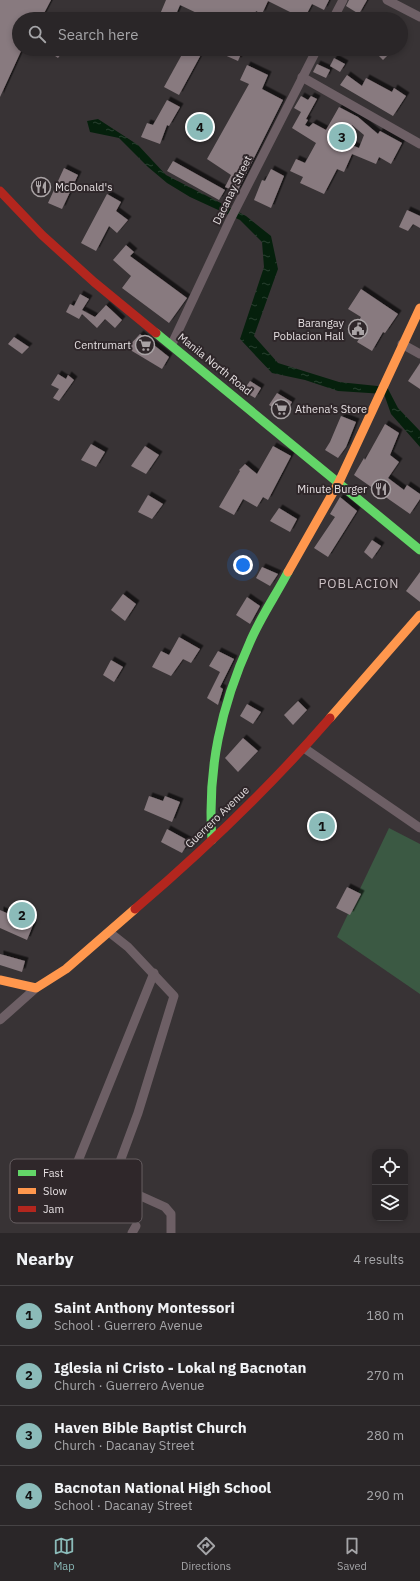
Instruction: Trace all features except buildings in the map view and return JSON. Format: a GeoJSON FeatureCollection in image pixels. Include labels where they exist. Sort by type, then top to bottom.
{"type":"FeatureCollection","features":[{"type":"Feature","properties":{"kind":"main road","name":"Manila North Road"},"geometry":{"type":"LineString","coordinates":[[0,192],[42,236],[94,282],[172,344],[420,550]]}},
{"type":"Feature","properties":{"kind":"main road"},"geometry":{"type":"LineString","coordinates":[[212,840],[210,814],[213,767],[219,727],[250,641],[339,482],[383,384],[420,308]]}},
{"type":"Feature","properties":{"kind":"main road","name":"Guerrero Avenue"},"geometry":{"type":"LineString","coordinates":[[36,988],[66,969],[212,840],[304,748],[420,615]]}},
{"type":"Feature","properties":{"kind":"main road"},"geometry":{"type":"LineString","coordinates":[[0,980],[36,988]]}},
{"type":"Feature","properties":{"kind":"street"},"geometry":{"type":"LineString","coordinates":[[337,12],[343,0]]}},
{"type":"Feature","properties":{"kind":"street"},"geometry":{"type":"LineString","coordinates":[[387,0],[420,17]]}},
{"type":"Feature","properties":{"kind":"street","name":"Dacanay Street"},"geometry":{"type":"LineString","coordinates":[[172,344],[230,220],[313,56]]}},
{"type":"Feature","properties":{"kind":"street"},"geometry":{"type":"LineString","coordinates":[[302,77],[420,144]]}},
{"type":"Feature","properties":{"kind":"street"},"geometry":{"type":"LineString","coordinates":[[402,344],[420,354]]}},
{"type":"Feature","properties":{"kind":"street"},"geometry":{"type":"LineString","coordinates":[[304,748],[420,828]]}},
{"type":"Feature","properties":{"kind":"street"},"geometry":{"type":"LineString","coordinates":[[109,932],[154,973],[174,996],[138,1113],[121,1159]]}},
{"type":"Feature","properties":{"kind":"street"},"geometry":{"type":"LineString","coordinates":[[79,1159],[154,973]]}},
{"type":"Feature","properties":{"kind":"street"},"geometry":{"type":"LineString","coordinates":[[0,1020],[36,988]]}},
{"type":"Feature","properties":{"kind":"street"},"geometry":{"type":"LineString","coordinates":[[142,1197],[168,1210],[171,1214],[171,1233]]}},
{"type":"Feature","properties":{"kind":"shaded area"},"geometry":{"type":"Polygon","coordinates":[[[389,828],[420,844],[420,994],[337,937],[389,828]]]}},
{"type":"Feature","properties":{"kind":"water"},"geometry":{"type":"Polygon","coordinates":[[[98,119],[138,145],[166,175],[246,216],[271,236],[278,269],[254,336],[278,363],[339,382],[387,387],[398,408],[420,431],[420,447],[391,414],[384,394],[338,391],[305,380],[272,373],[240,339],[264,267],[262,242],[240,220],[190,197],[167,183],[148,167],[119,138],[90,132],[87,121],[98,119]]]}},
{"type":"Feature","properties":{"kind":"traffic: fast"},"geometry":{"type":"LineString","coordinates":[[156,333],[420,550]]}},
{"type":"Feature","properties":{"kind":"traffic: fast"},"geometry":{"type":"LineString","coordinates":[[212,840],[211,814],[214,763],[224,714],[231,690],[254,633],[288,572]]}},
{"type":"Feature","properties":{"kind":"traffic: slow"},"geometry":{"type":"LineString","coordinates":[[288,572],[339,482],[420,308]]}},
{"type":"Feature","properties":{"kind":"traffic: slow"},"geometry":{"type":"LineString","coordinates":[[330,718],[420,615]]}},
{"type":"Feature","properties":{"kind":"traffic: slow"},"geometry":{"type":"LineString","coordinates":[[0,980],[36,988],[66,969],[135,909]]}},
{"type":"Feature","properties":{"kind":"traffic: jam"},"geometry":{"type":"LineString","coordinates":[[0,191],[42,235],[94,282],[156,333]]}},
{"type":"Feature","properties":{"kind":"traffic: jam"},"geometry":{"type":"LineString","coordinates":[[135,909],[236,817],[284,769],[330,718]]}},
{"type":"Feature","properties":{"kind":"place","name":"Bacnotan National High School"},"geometry":{"type":"Point","coordinates":[200,127]}},
{"type":"Feature","properties":{"kind":"place","name":"Haven Bible Baptist Church"},"geometry":{"type":"Point","coordinates":[342,137]}},
{"type":"Feature","properties":{"kind":"place","name":"McDonald's"},"geometry":{"type":"Point","coordinates":[41,187]}},
{"type":"Feature","properties":{"kind":"place","name":"Barangay Poblacion Hall"},"geometry":{"type":"Point","coordinates":[358,329]}},
{"type":"Feature","properties":{"kind":"place","name":"Centrumart"},"geometry":{"type":"Point","coordinates":[145,345]}},
{"type":"Feature","properties":{"kind":"place","name":"Athena's Store"},"geometry":{"type":"Point","coordinates":[281,409]}},
{"type":"Feature","properties":{"kind":"place","name":"Minute Burger"},"geometry":{"type":"Point","coordinates":[381,489]}},
{"type":"Feature","properties":{"kind":"place","name":"Saint Anthony Montessori"},"geometry":{"type":"Point","coordinates":[322,826]}},
{"type":"Feature","properties":{"kind":"place","name":"Iglesia ni Cristo - Lokal ng Bacnotan"},"geometry":{"type":"Point","coordinates":[22,915]}},
{"type":"Feature","properties":{"kind":"district","name":"POBLACION"},"geometry":{"type":"Point","coordinates":[359,583]}}]}
